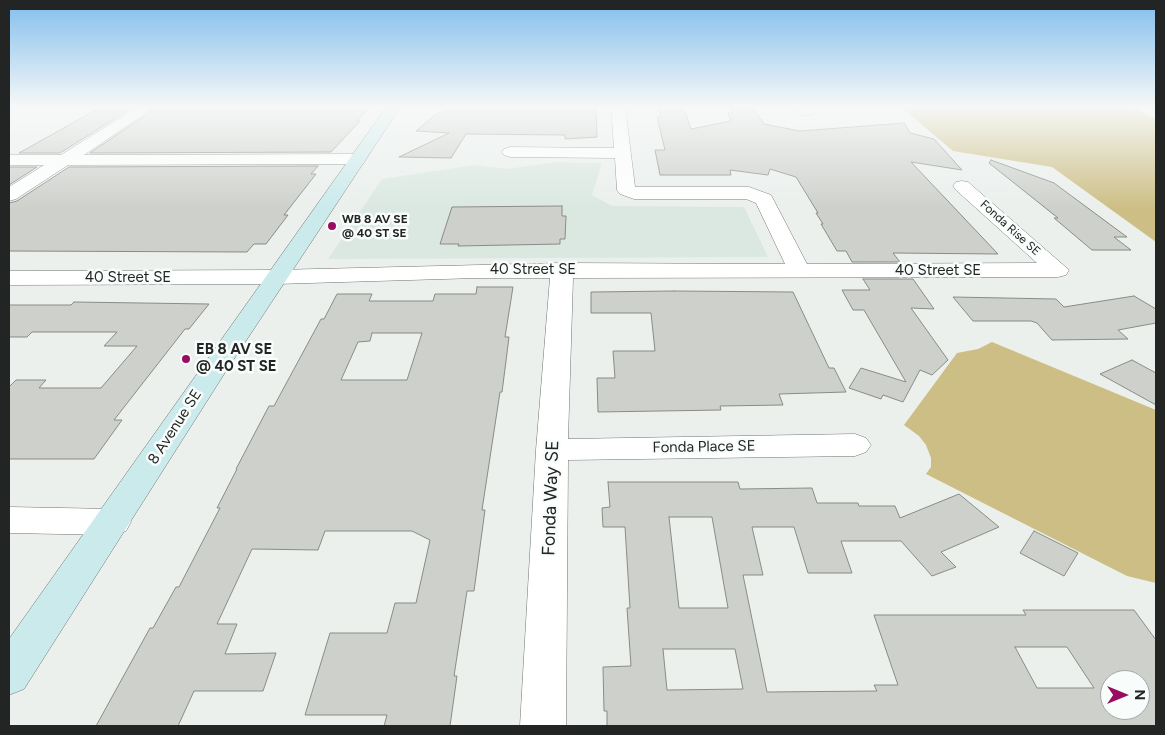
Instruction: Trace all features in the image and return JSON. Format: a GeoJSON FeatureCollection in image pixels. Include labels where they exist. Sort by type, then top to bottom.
{"type":"FeatureCollection","features":[{"type":"Feature","properties":{"kind":"street"},"geometry":{"type":"LineString","coordinates":[[9,194],[95,140]]}},
{"type":"Feature","properties":{"kind":"street","name":"8 Avenue SE"},"geometry":{"type":"LineString","coordinates":[[9,675],[371,140]]}},
{"type":"Feature","properties":{"kind":"street"},"geometry":{"type":"LineString","coordinates":[[622,140],[626,190],[634,194],[749,193],[764,199],[800,271]]}},
{"type":"Feature","properties":{"kind":"street"},"geometry":{"type":"LineString","coordinates":[[510,152],[623,152]]}},
{"type":"Feature","properties":{"kind":"street"},"geometry":{"type":"LineString","coordinates":[[9,160],[358,159]]}},
{"type":"Feature","properties":{"kind":"street","name":"Fonda Rise SE"},"geometry":{"type":"LineString","coordinates":[[962,186],[1058,270]]}},
{"type":"Feature","properties":{"kind":"street","name":"40 Street SE"},"geometry":{"type":"LineString","coordinates":[[9,278],[276,278],[440,271],[562,270],[1058,270]]}},
{"type":"Feature","properties":{"kind":"street","name":"Fonda Way SE"},"geometry":{"type":"LineString","coordinates":[[543,726],[552,450],[562,270]]}},
{"type":"Feature","properties":{"kind":"street","name":"Fonda Place SE"},"geometry":{"type":"LineString","coordinates":[[552,450],[855,444]]}},
{"type":"Feature","properties":{"kind":"street"},"geometry":{"type":"LineString","coordinates":[[9,520],[113,522]]}},
{"type":"Feature","properties":{"kind":"shaded area"},"geometry":{"type":"Polygon","coordinates":[[[940,140],[1156,140],[1156,242],[1052,167],[953,151],[940,140]]]}},
{"type":"Feature","properties":{"kind":"shaded area"},"geometry":{"type":"Polygon","coordinates":[[[555,162],[602,163],[592,195],[612,206],[744,207],[768,257],[328,259],[382,179],[475,165],[507,169],[555,162]]]}},
{"type":"Feature","properties":{"kind":"shaded area"},"geometry":{"type":"Polygon","coordinates":[[[992,342],[1156,410],[1156,583],[1127,576],[926,474],[931,467],[931,458],[926,445],[919,436],[904,425],[957,353],[978,349],[992,342]]]}},
{"type":"Feature","properties":{"kind":"building"},"geometry":{"type":"Polygon","coordinates":[[[42,140],[80,140],[60,153],[19,153],[42,140]]]}},
{"type":"Feature","properties":{"kind":"building"},"geometry":{"type":"Polygon","coordinates":[[[109,140],[342,140],[331,152],[90,153],[109,140]]]}},
{"type":"Feature","properties":{"kind":"building"},"geometry":{"type":"Polygon","coordinates":[[[434,140],[462,140],[451,158],[399,157],[434,140]]]}},
{"type":"Feature","properties":{"kind":"building"},"geometry":{"type":"Polygon","coordinates":[[[663,140],[935,140],[962,170],[911,162],[998,254],[893,253],[900,262],[852,262],[846,251],[837,251],[821,224],[823,224],[816,213],[818,213],[796,177],[770,169],[768,175],[730,170],[731,175],[660,175],[655,150],[665,150],[663,140]]]}},
{"type":"Feature","properties":{"kind":"building"},"geometry":{"type":"Polygon","coordinates":[[[991,160],[1054,183],[1127,237],[1114,237],[1131,250],[1092,250],[1054,218],[1058,218],[989,163],[991,160]]]}},
{"type":"Feature","properties":{"kind":"building"},"geometry":{"type":"Polygon","coordinates":[[[318,166],[311,174],[316,174],[284,215],[288,215],[266,244],[254,244],[247,252],[9,251],[9,203],[17,201],[69,167],[318,166]]]}},
{"type":"Feature","properties":{"kind":"building"},"geometry":{"type":"Polygon","coordinates":[[[9,167],[37,167],[9,185],[9,167]]]}},
{"type":"Feature","properties":{"kind":"building"},"geometry":{"type":"Polygon","coordinates":[[[562,206],[562,216],[566,216],[565,239],[560,239],[560,244],[458,246],[459,244],[440,244],[452,207],[562,206]]]}},
{"type":"Feature","properties":{"kind":"building"},"geometry":{"type":"Polygon","coordinates":[[[863,279],[913,279],[934,309],[911,308],[948,360],[932,375],[920,370],[903,402],[883,395],[881,399],[849,388],[861,368],[906,382],[864,310],[853,310],[842,290],[870,290],[863,279]]]}},
{"type":"Feature","properties":{"kind":"building"},"geometry":{"type":"Polygon","coordinates":[[[477,287],[513,287],[505,337],[509,337],[506,361],[482,510],[485,510],[474,591],[467,591],[454,676],[457,676],[450,726],[384,726],[387,715],[305,715],[330,633],[387,633],[395,603],[416,603],[430,540],[412,531],[325,531],[318,550],[252,549],[217,624],[237,624],[225,654],[276,653],[263,691],[194,691],[178,726],[96,726],[150,628],[153,628],[176,587],[179,587],[220,508],[217,508],[269,406],[274,406],[321,319],[324,319],[337,294],[372,294],[369,301],[433,301],[435,294],[476,294],[477,287]],[[372,333],[370,341],[358,342],[341,380],[407,380],[422,333],[372,333]]]}},
{"type":"Feature","properties":{"kind":"building"},"geometry":{"type":"Polygon","coordinates":[[[591,292],[793,292],[829,368],[834,368],[846,392],[779,394],[783,405],[720,406],[721,410],[598,412],[597,378],[615,378],[613,351],[655,351],[651,313],[591,313],[591,292]]]}},
{"type":"Feature","properties":{"kind":"building"},"geometry":{"type":"Polygon","coordinates":[[[1134,296],[1156,309],[1156,323],[1118,330],[1128,339],[1052,340],[1037,323],[1031,321],[973,321],[953,297],[1056,299],[1064,307],[1134,296]]]}},
{"type":"Feature","properties":{"kind":"building"},"geometry":{"type":"Polygon","coordinates":[[[74,302],[209,304],[189,329],[185,329],[114,420],[122,420],[94,459],[9,459],[9,387],[16,380],[46,380],[39,388],[101,388],[137,346],[104,346],[117,332],[32,332],[27,337],[9,337],[9,305],[71,305],[74,302]]]}},
{"type":"Feature","properties":{"kind":"building"},"geometry":{"type":"Polygon","coordinates":[[[1132,360],[1156,373],[1156,405],[1100,374],[1132,360]]]}},
{"type":"Feature","properties":{"kind":"building"},"geometry":{"type":"Polygon","coordinates":[[[608,482],[738,482],[740,489],[812,488],[817,503],[858,503],[859,506],[895,506],[900,518],[959,494],[999,527],[941,552],[956,567],[932,576],[901,541],[841,541],[852,573],[808,573],[794,527],[752,527],[763,575],[743,575],[767,692],[877,691],[874,685],[898,685],[874,615],[1026,615],[1023,610],[1134,610],[1156,640],[1156,726],[607,726],[607,711],[604,711],[603,667],[631,666],[627,608],[630,608],[625,527],[603,527],[602,508],[610,507],[608,482]],[[669,517],[679,608],[728,608],[712,517],[669,517]],[[1015,647],[1037,688],[1094,688],[1067,647],[1015,647]],[[663,649],[667,690],[743,689],[735,649],[663,649]]]}},
{"type":"Feature","properties":{"kind":"building"},"geometry":{"type":"Polygon","coordinates":[[[1034,531],[1078,553],[1064,576],[1020,553],[1034,531]]]}},
{"type":"Feature","properties":{"kind":"place","name":"WB 8 AV SE @ 40 ST SE"},"geometry":{"type":"Point","coordinates":[332,226]}},
{"type":"Feature","properties":{"kind":"place","name":"EB 8 AV SE @ 40 ST SE"},"geometry":{"type":"Point","coordinates":[186,359]}}]}
